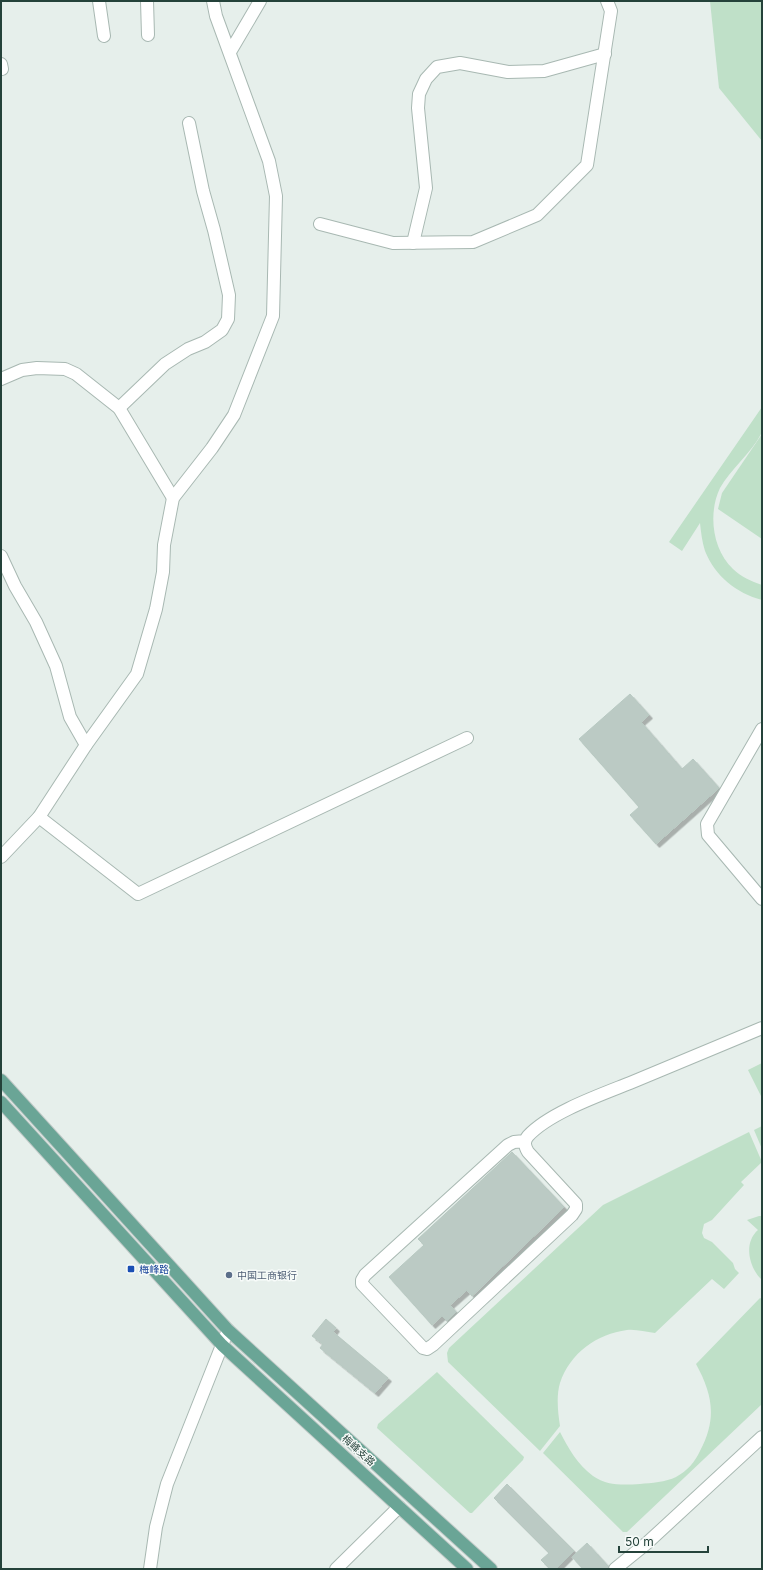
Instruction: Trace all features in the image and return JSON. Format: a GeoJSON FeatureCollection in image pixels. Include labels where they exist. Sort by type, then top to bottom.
{"type":"FeatureCollection","features":[{"type":"Feature","properties":{"kind":"main road"},"geometry":{"type":"LineString","coordinates":[[1,1080],[228,1330]]}},
{"type":"Feature","properties":{"kind":"main road"},"geometry":{"type":"LineString","coordinates":[[1,1102],[222,1345]]}},
{"type":"Feature","properties":{"kind":"main road","name":"梅峰支路"},"geometry":{"type":"LineString","coordinates":[[228,1330],[491,1569]]}},
{"type":"Feature","properties":{"kind":"main road","name":"梅峰支路"},"geometry":{"type":"LineString","coordinates":[[222,1345],[467,1569]]}},
{"type":"Feature","properties":{"kind":"street"},"geometry":{"type":"LineString","coordinates":[[99,1],[104,36]]}},
{"type":"Feature","properties":{"kind":"street"},"geometry":{"type":"LineString","coordinates":[[147,1],[148,35]]}},
{"type":"Feature","properties":{"kind":"street"},"geometry":{"type":"LineString","coordinates":[[1,857],[39,817],[86,745],[137,674],[156,609],[163,572],[164,545],[173,498],[212,448],[234,415],[272,316],[276,196],[269,161],[216,16],[213,1]]}},
{"type":"Feature","properties":{"kind":"street"},"geometry":{"type":"LineString","coordinates":[[230,52],[260,1]]}},
{"type":"Feature","properties":{"kind":"street"},"geometry":{"type":"LineString","coordinates":[[320,224],[393,243],[473,242],[537,215],[587,165],[612,11],[607,1]]}},
{"type":"Feature","properties":{"kind":"street"},"geometry":{"type":"LineString","coordinates":[[413,243],[426,188],[418,108],[419,94],[426,78],[437,67],[460,63],[508,72],[544,71],[605,54]]}},
{"type":"Feature","properties":{"kind":"street"},"geometry":{"type":"LineString","coordinates":[[119,408],[165,364],[188,349],[205,342],[222,330],[228,319],[229,295],[214,230],[203,191],[189,123]]}},
{"type":"Feature","properties":{"kind":"street"},"geometry":{"type":"LineString","coordinates":[[1,379],[22,370],[37,368],[65,370],[76,374],[119,408],[173,498]]}},
{"type":"Feature","properties":{"kind":"street"},"geometry":{"type":"LineString","coordinates":[[2,562],[36,622],[56,666],[70,717],[86,745]]}},
{"type":"Feature","properties":{"kind":"street"},"geometry":{"type":"LineString","coordinates":[[762,728],[707,824],[708,835],[762,899]]}},
{"type":"Feature","properties":{"kind":"street"},"geometry":{"type":"LineString","coordinates":[[39,817],[138,894],[467,738]]}},
{"type":"Feature","properties":{"kind":"street"},"geometry":{"type":"LineString","coordinates":[[525,1141],[514,1142],[508,1145],[365,1275],[362,1280],[362,1284],[423,1348],[427,1349],[432,1345],[572,1215],[576,1209],[576,1204],[524,1147],[527,1136],[547,1120],[596,1096],[762,1028]]}},
{"type":"Feature","properties":{"kind":"street"},"geometry":{"type":"LineString","coordinates":[[150,1569],[156,1527],[167,1484],[228,1330]]}},
{"type":"Feature","properties":{"kind":"street"},"geometry":{"type":"LineString","coordinates":[[614,1569],[648,1543],[762,1437]]}},
{"type":"Feature","properties":{"kind":"street"},"geometry":{"type":"LineString","coordinates":[[336,1569],[399,1507]]}},
{"type":"Feature","properties":{"kind":"green space"},"geometry":{"type":"Polygon","coordinates":[[[710,1],[762,1],[762,141],[719,88],[710,1]]]}},
{"type":"Feature","properties":{"kind":"green space"},"geometry":{"type":"Polygon","coordinates":[[[762,407],[761,434],[752,448],[729,474],[720,488],[716,498],[713,519],[716,541],[726,561],[739,574],[762,585],[762,600],[752,597],[735,588],[714,568],[705,551],[700,523],[682,551],[669,542],[762,407]]]}},
{"type":"Feature","properties":{"kind":"green space"},"geometry":{"type":"Polygon","coordinates":[[[762,434],[762,539],[718,509],[722,493],[762,434]]]}},
{"type":"Feature","properties":{"kind":"green space"},"geometry":{"type":"Polygon","coordinates":[[[762,1063],[762,1098],[748,1070],[762,1063]]]}},
{"type":"Feature","properties":{"kind":"green space"},"geometry":{"type":"Polygon","coordinates":[[[762,1126],[762,1149],[754,1130],[762,1126]]]}},
{"type":"Feature","properties":{"kind":"green space"},"geometry":{"type":"Polygon","coordinates":[[[749,1132],[762,1162],[741,1182],[744,1185],[712,1220],[704,1224],[702,1233],[704,1238],[712,1242],[733,1263],[735,1269],[739,1273],[724,1289],[712,1279],[655,1333],[637,1330],[616,1332],[595,1341],[578,1354],[570,1363],[560,1383],[558,1410],[560,1426],[540,1451],[448,1362],[447,1353],[449,1348],[603,1205],[749,1132]]]}},
{"type":"Feature","properties":{"kind":"green space"},"geometry":{"type":"Polygon","coordinates":[[[762,1216],[762,1280],[757,1275],[751,1262],[749,1248],[753,1235],[758,1230],[747,1220],[762,1216]]]}},
{"type":"Feature","properties":{"kind":"green space"},"geometry":{"type":"Polygon","coordinates":[[[760,1298],[762,1299],[762,1404],[627,1532],[623,1532],[543,1453],[560,1432],[570,1450],[583,1467],[593,1476],[604,1482],[621,1485],[644,1484],[668,1480],[680,1475],[690,1466],[698,1455],[709,1428],[711,1418],[711,1407],[706,1386],[696,1364],[760,1298]]]}},
{"type":"Feature","properties":{"kind":"green space"},"geometry":{"type":"Polygon","coordinates":[[[437,1372],[524,1457],[523,1460],[472,1513],[470,1513],[377,1428],[378,1424],[437,1372]]]}},
{"type":"Feature","properties":{"kind":"building"},"geometry":{"type":"Polygon","coordinates":[[[630,694],[649,715],[641,722],[682,769],[693,759],[719,788],[656,844],[630,815],[639,807],[579,739],[630,694]]]}},
{"type":"Feature","properties":{"kind":"building"},"geometry":{"type":"Polygon","coordinates":[[[512,1152],[564,1207],[472,1296],[467,1290],[450,1305],[456,1312],[447,1321],[442,1316],[432,1325],[389,1277],[424,1245],[418,1239],[512,1152]]]}},
{"type":"Feature","properties":{"kind":"building"},"geometry":{"type":"Polygon","coordinates":[[[326,1319],[336,1328],[333,1332],[388,1378],[375,1393],[320,1348],[323,1344],[312,1336],[326,1319]]]}},
{"type":"Feature","properties":{"kind":"building"},"geometry":{"type":"Polygon","coordinates":[[[507,1484],[574,1551],[556,1569],[550,1569],[541,1560],[549,1553],[494,1498],[507,1484]]]}},
{"type":"Feature","properties":{"kind":"building"},"geometry":{"type":"Polygon","coordinates":[[[587,1543],[608,1566],[608,1569],[583,1569],[572,1557],[587,1543]]]}},
{"type":"Feature","properties":{"kind":"place","name":"梅峰路"},"geometry":{"type":"Point","coordinates":[131,1269]}},
{"type":"Feature","properties":{"kind":"place","name":"中国工商银行"},"geometry":{"type":"Point","coordinates":[229,1275]}}]}
